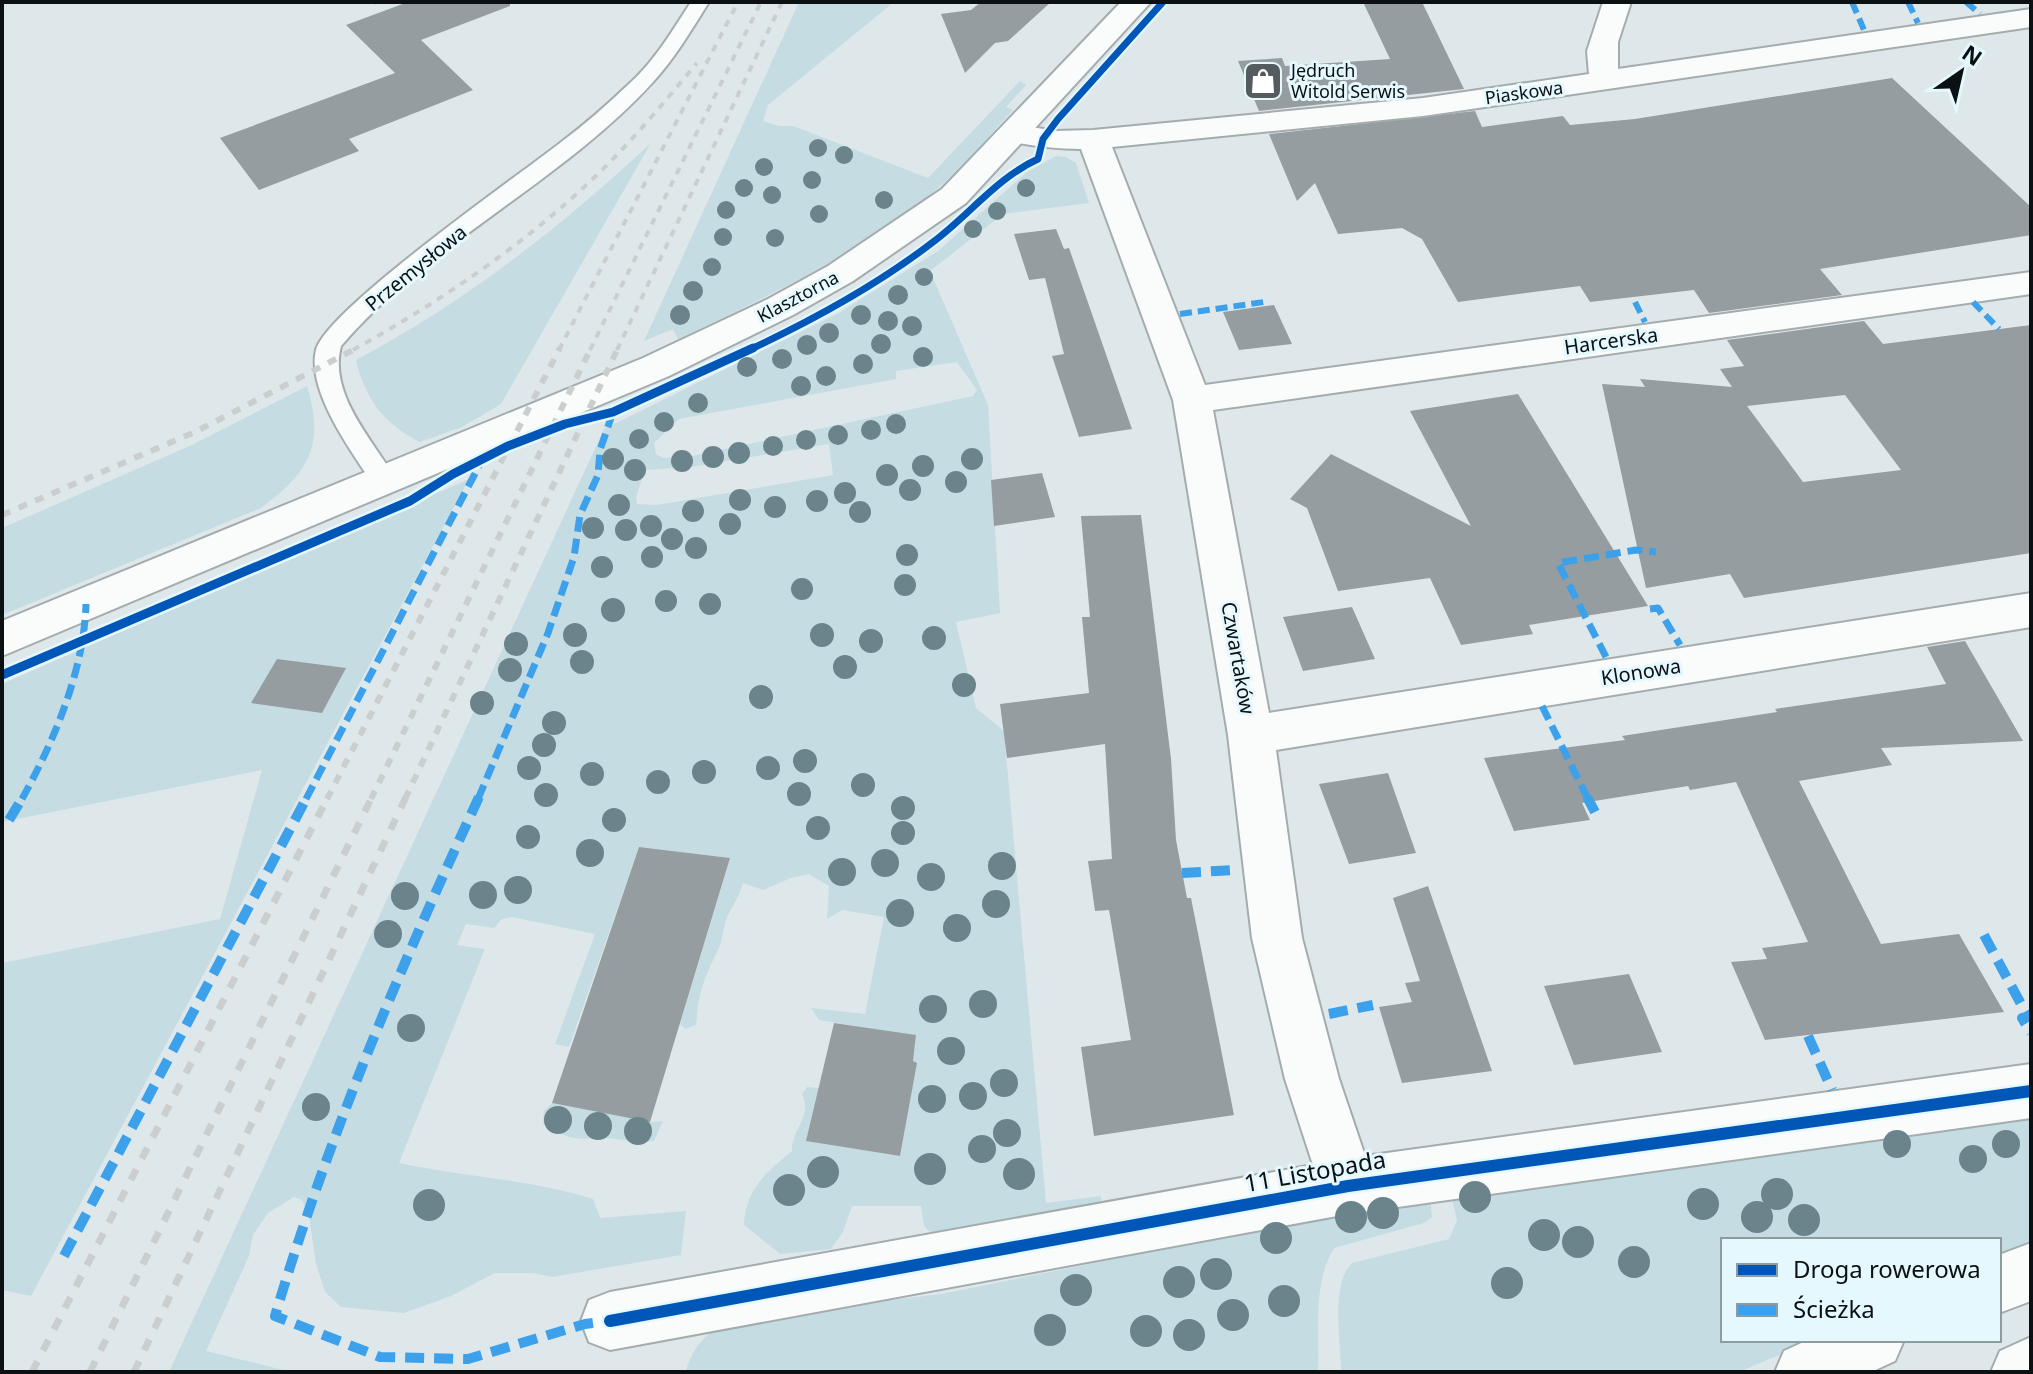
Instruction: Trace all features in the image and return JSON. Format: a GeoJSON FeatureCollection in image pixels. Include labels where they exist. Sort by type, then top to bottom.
{"type":"FeatureCollection","features":[{"type":"Feature","properties":{"kind":"street","name":"Klasztorna"},"geometry":{"type":"LineString","coordinates":[[384,480],[649,369],[832,280],[943,204],[1015,133],[1137,2]]}},
{"type":"Feature","properties":{"kind":"street"},"geometry":{"type":"LineString","coordinates":[[1607,81],[1599,62],[1617,2]]}},
{"type":"Feature","properties":{"kind":"street","name":"Piaskowa"},"geometry":{"type":"LineString","coordinates":[[1015,133],[1055,140],[1093,139],[1423,107],[2031,18]]}},
{"type":"Feature","properties":{"kind":"street","name":"Czwartaków"},"geometry":{"type":"LineString","coordinates":[[1093,139],[1192,400],[1251,735],[1277,938],[1312,1079],[1348,1186]]}},
{"type":"Feature","properties":{"kind":"street","name":"Harcerska"},"geometry":{"type":"LineString","coordinates":[[1192,400],[2031,283]]}},
{"type":"Feature","properties":{"kind":"street"},"geometry":{"type":"LineString","coordinates":[[2,639],[384,480]]}},
{"type":"Feature","properties":{"kind":"street","name":"Klonowa"},"geometry":{"type":"LineString","coordinates":[[1251,735],[2031,610]]}},
{"type":"Feature","properties":{"kind":"street","name":"11 Listopada"},"geometry":{"type":"LineString","coordinates":[[610,1321],[1348,1186],[2031,1091]]}},
{"type":"Feature","properties":{"kind":"street"},"geometry":{"type":"LineString","coordinates":[[2001,1283],[2031,1272]]}},
{"type":"Feature","properties":{"kind":"street"},"geometry":{"type":"LineString","coordinates":[[1805,1372],[1870,1342]]}},
{"type":"Feature","properties":{"kind":"street"},"geometry":{"type":"LineString","coordinates":[[2021,1372],[2031,1367]]}},
{"type":"Feature","properties":{"kind":"lane","name":"Przemysłowa"},"geometry":{"type":"LineString","coordinates":[[384,480],[348,426],[326,367],[328,346],[389,285],[595,124],[641,84],[700,2]]}},
{"type":"Feature","properties":{"kind":"shaded area"},"geometry":{"type":"Polygon","coordinates":[[[799,2],[894,2],[768,105],[763,121],[793,126],[928,178],[1020,81],[1026,85],[1006,107],[1013,110],[954,173],[932,193],[872,236],[777,291],[678,339],[673,329],[644,341],[799,2]]]}},
{"type":"Feature","properties":{"kind":"shaded area"},"geometry":{"type":"Polygon","coordinates":[[[651,143],[501,404],[462,427],[420,442],[386,418],[365,387],[356,360],[435,313],[511,261],[651,143]]]}},
{"type":"Feature","properties":{"kind":"shaded area"},"geometry":{"type":"Polygon","coordinates":[[[1056,156],[1066,157],[1076,163],[1089,203],[1003,214],[930,271],[988,405],[1000,613],[956,622],[976,708],[1004,731],[1046,1203],[1101,1196],[1102,1207],[933,1235],[924,1226],[921,1206],[852,1206],[843,1232],[831,1249],[780,1254],[744,1225],[745,1213],[759,1182],[792,1151],[805,1109],[802,1094],[807,1087],[819,1088],[807,1141],[900,1156],[917,1063],[913,1061],[916,1036],[819,1020],[811,1008],[865,1014],[884,917],[842,910],[827,919],[829,886],[809,874],[763,890],[743,883],[727,917],[719,948],[703,985],[696,1025],[685,1029],[680,1024],[730,858],[639,847],[569,1047],[555,1044],[595,934],[512,917],[502,919],[494,928],[466,924],[457,945],[485,949],[399,1163],[569,1192],[593,1199],[600,1218],[686,1211],[681,1255],[552,1277],[533,1273],[495,1273],[451,1296],[404,1313],[341,1307],[325,1292],[316,1264],[309,1216],[302,1200],[294,1197],[268,1213],[253,1235],[249,1256],[206,1351],[291,1372],[169,1372],[604,429],[837,314],[938,251],[1026,173],[1056,156]],[[957,362],[896,371],[896,379],[679,419],[654,443],[656,454],[663,458],[692,456],[973,396],[977,390],[957,362]],[[829,444],[691,467],[645,470],[636,497],[637,504],[657,505],[833,475],[829,444]]]}},
{"type":"Feature","properties":{"kind":"shaded area"},"geometry":{"type":"Polygon","coordinates":[[[307,386],[314,426],[309,456],[291,482],[261,508],[2,615],[2,528],[194,444],[307,386]]]}},
{"type":"Feature","properties":{"kind":"shaded area"},"geometry":{"type":"Polygon","coordinates":[[[469,479],[31,1296],[2,1290],[2,963],[220,919],[262,770],[2,822],[2,684],[469,479]]]}},
{"type":"Feature","properties":{"kind":"shaded area"},"geometry":{"type":"Polygon","coordinates":[[[552,1103],[650,1122],[663,1121],[654,1141],[571,1137],[543,1123],[544,1111],[552,1103]]]}},
{"type":"Feature","properties":{"kind":"shaded area"},"geometry":{"type":"Polygon","coordinates":[[[2031,1108],[2031,1245],[2001,1257],[2001,1238],[1721,1238],[1721,1342],[1809,1342],[1739,1372],[1341,1372],[1339,1299],[1345,1273],[1352,1263],[1449,1239],[1457,1220],[1450,1190],[2031,1108]]]}},
{"type":"Feature","properties":{"kind":"shaded area"},"geometry":{"type":"Polygon","coordinates":[[[1430,1195],[1432,1217],[1424,1223],[1334,1248],[1322,1277],[1320,1292],[1318,1372],[686,1372],[692,1355],[702,1341],[729,1320],[941,1294],[1430,1195]]]}},
{"type":"Feature","properties":{"kind":"building"},"geometry":{"type":"Polygon","coordinates":[[[408,2],[510,2],[510,6],[421,40],[473,90],[349,139],[359,151],[259,190],[220,138],[395,73],[346,25],[408,2]]]}},
{"type":"Feature","properties":{"kind":"building"},"geometry":{"type":"Polygon","coordinates":[[[981,2],[1051,2],[1008,41],[995,43],[965,73],[941,14],[971,10],[981,2]]]}},
{"type":"Feature","properties":{"kind":"building"},"geometry":{"type":"Polygon","coordinates":[[[1363,2],[1422,2],[1464,89],[1259,111],[1238,61],[1282,58],[1285,66],[1390,59],[1363,2]]]}},
{"type":"Feature","properties":{"kind":"building"},"geometry":{"type":"Polygon","coordinates":[[[1892,78],[2031,207],[2031,235],[1820,269],[1842,295],[1709,313],[1694,290],[1590,302],[1580,286],[1458,302],[1422,239],[1402,228],[1338,234],[1315,183],[1297,201],[1269,134],[1475,111],[1482,127],[1563,116],[1570,125],[1635,119],[1892,78]]]}},
{"type":"Feature","properties":{"kind":"building"},"geometry":{"type":"Polygon","coordinates":[[[1056,229],[1064,249],[1069,248],[1132,429],[1079,437],[1052,356],[1064,354],[1045,278],[1029,280],[1014,234],[1056,229]]]}},
{"type":"Feature","properties":{"kind":"building"},"geometry":{"type":"Polygon","coordinates":[[[1274,305],[1292,344],[1239,350],[1223,312],[1274,305]]]}},
{"type":"Feature","properties":{"kind":"building"},"geometry":{"type":"Polygon","coordinates":[[[1864,321],[1883,344],[2031,325],[2031,553],[1744,598],[1730,574],[1646,588],[1602,384],[1645,387],[1640,379],[1732,387],[1720,369],[1744,366],[1727,340],[1864,321]],[[1845,395],[1747,406],[1803,482],[1901,470],[1845,395]]]}},
{"type":"Feature","properties":{"kind":"building"},"geometry":{"type":"Polygon","coordinates":[[[1518,394],[1648,606],[1529,625],[1533,634],[1461,645],[1430,578],[1338,591],[1307,508],[1290,499],[1331,454],[1471,526],[1410,411],[1518,394]]]}},
{"type":"Feature","properties":{"kind":"building"},"geometry":{"type":"Polygon","coordinates":[[[1042,473],[1055,517],[994,526],[991,480],[1042,473]]]}},
{"type":"Feature","properties":{"kind":"building"},"geometry":{"type":"Polygon","coordinates":[[[1141,515],[1171,759],[1176,840],[1187,898],[1191,898],[1234,1115],[1094,1136],[1081,1047],[1131,1040],[1109,910],[1095,911],[1088,861],[1112,859],[1105,744],[1007,758],[1000,704],[1089,693],[1082,617],[1090,617],[1081,516],[1141,515]]]}},
{"type":"Feature","properties":{"kind":"building"},"geometry":{"type":"Polygon","coordinates":[[[1352,607],[1375,659],[1303,671],[1283,617],[1352,607]]]}},
{"type":"Feature","properties":{"kind":"building"},"geometry":{"type":"Polygon","coordinates":[[[1965,641],[2023,741],[1881,748],[1892,765],[1799,781],[1881,944],[1959,934],[2004,1012],[1765,1040],[1731,962],[1767,959],[1762,948],[1808,942],[1736,782],[1690,790],[1688,786],[1582,803],[1590,820],[1514,831],[1484,758],[1625,740],[1622,736],[1777,712],[1775,709],[1946,684],[1927,647],[1965,641]]]}},
{"type":"Feature","properties":{"kind":"building"},"geometry":{"type":"Polygon","coordinates":[[[277,659],[346,668],[322,713],[251,703],[277,659]]]}},
{"type":"Feature","properties":{"kind":"building"},"geometry":{"type":"Polygon","coordinates":[[[1388,773],[1416,853],[1349,864],[1319,784],[1388,773]]]}},
{"type":"Feature","properties":{"kind":"building"},"geometry":{"type":"Polygon","coordinates":[[[639,847],[730,858],[650,1122],[552,1103],[639,847]]]}},
{"type":"Feature","properties":{"kind":"building"},"geometry":{"type":"Polygon","coordinates":[[[1428,886],[1492,1071],[1402,1083],[1379,1007],[1412,1002],[1405,983],[1420,981],[1393,898],[1428,886]]]}},
{"type":"Feature","properties":{"kind":"building"},"geometry":{"type":"Polygon","coordinates":[[[1629,974],[1662,1052],[1574,1065],[1544,986],[1629,974]]]}},
{"type":"Feature","properties":{"kind":"building"},"geometry":{"type":"Polygon","coordinates":[[[834,1023],[916,1035],[913,1061],[917,1063],[900,1156],[806,1141],[834,1023]]]}},
{"type":"Feature","properties":{"kind":"railway"},"geometry":{"type":"LineString","coordinates":[[559,350],[738,2]]}},
{"type":"Feature","properties":{"kind":"railway"},"geometry":{"type":"LineString","coordinates":[[590,350],[761,2]]}},
{"type":"Feature","properties":{"kind":"railway"},"geometry":{"type":"LineString","coordinates":[[617,350],[782,2]]}},
{"type":"Feature","properties":{"kind":"railway"},"geometry":{"type":"LineString","coordinates":[[353,350],[464,282],[534,230],[599,173],[697,63]]}},
{"type":"Feature","properties":{"kind":"railway"},"geometry":{"type":"LineString","coordinates":[[2,515],[195,432],[357,348]]}},
{"type":"Feature","properties":{"kind":"railway"},"geometry":{"type":"LineString","coordinates":[[327,799],[560,348]]}},
{"type":"Feature","properties":{"kind":"railway"},"geometry":{"type":"LineString","coordinates":[[371,799],[591,348]]}},
{"type":"Feature","properties":{"kind":"railway"},"geometry":{"type":"LineString","coordinates":[[405,799],[618,348]]}},
{"type":"Feature","properties":{"kind":"railway"},"geometry":{"type":"LineString","coordinates":[[32,1372],[328,797]]}},
{"type":"Feature","properties":{"kind":"railway"},"geometry":{"type":"LineString","coordinates":[[90,1372],[372,797]]}},
{"type":"Feature","properties":{"kind":"railway"},"geometry":{"type":"LineString","coordinates":[[134,1372],[406,797]]}},
{"type":"Feature","properties":{"kind":"marked path"},"geometry":{"type":"LineString","coordinates":[[1852,2],[1864,30]]}},
{"type":"Feature","properties":{"kind":"marked path"},"geometry":{"type":"LineString","coordinates":[[1908,2],[1918,23]]}},
{"type":"Feature","properties":{"kind":"marked path"},"geometry":{"type":"LineString","coordinates":[[1966,2],[1980,14]]}},
{"type":"Feature","properties":{"kind":"marked path"},"geometry":{"type":"LineString","coordinates":[[1180,314],[1264,302]]}},
{"type":"Feature","properties":{"kind":"marked path"},"geometry":{"type":"LineString","coordinates":[[1635,302],[1645,322]]}},
{"type":"Feature","properties":{"kind":"marked path"},"geometry":{"type":"LineString","coordinates":[[1973,302],[1999,329]]}},
{"type":"Feature","properties":{"kind":"marked path"},"geometry":{"type":"LineString","coordinates":[[613,412],[600,450],[598,475],[580,515],[574,557],[548,633],[489,776],[411,945],[307,1209],[275,1316],[380,1357],[468,1359],[585,1324],[618,1320]]}},
{"type":"Feature","properties":{"kind":"marked path"},"geometry":{"type":"LineString","coordinates":[[64,1256],[169,1062],[482,460]]}},
{"type":"Feature","properties":{"kind":"marked path"},"geometry":{"type":"LineString","coordinates":[[1606,657],[1558,563],[1636,550],[1656,552]]}},
{"type":"Feature","properties":{"kind":"marked path"},"geometry":{"type":"LineString","coordinates":[[9,820],[37,770],[58,720],[81,645],[86,604]]}},
{"type":"Feature","properties":{"kind":"marked path"},"geometry":{"type":"LineString","coordinates":[[1650,609],[1658,608],[1680,645]]}},
{"type":"Feature","properties":{"kind":"marked path"},"geometry":{"type":"LineString","coordinates":[[1542,706],[1595,812]]}},
{"type":"Feature","properties":{"kind":"marked path"},"geometry":{"type":"LineString","coordinates":[[1182,873],[1233,870]]}},
{"type":"Feature","properties":{"kind":"marked path"},"geometry":{"type":"LineString","coordinates":[[1984,935],[2028,1017],[2022,1018],[2031,1033]]}},
{"type":"Feature","properties":{"kind":"marked path"},"geometry":{"type":"LineString","coordinates":[[1329,1014],[1373,1005]]}},
{"type":"Feature","properties":{"kind":"marked path"},"geometry":{"type":"LineString","coordinates":[[1808,1036],[1832,1090]]}},
{"type":"Feature","properties":{"kind":"cycle path"},"geometry":{"type":"LineString","coordinates":[[2,675],[410,501],[453,474],[508,446],[565,424],[613,412],[834,307],[923,250],[1014,173],[1038,159],[1043,139],[1058,119],[1163,2]]}},
{"type":"Feature","properties":{"kind":"cycle path"},"geometry":{"type":"LineString","coordinates":[[610,1321],[1348,1186],[2031,1091]]}},
{"type":"Feature","properties":{"kind":"place","name":"Jędruch Witold Serwis"},"geometry":{"type":"Point","coordinates":[1263,81]}}]}
